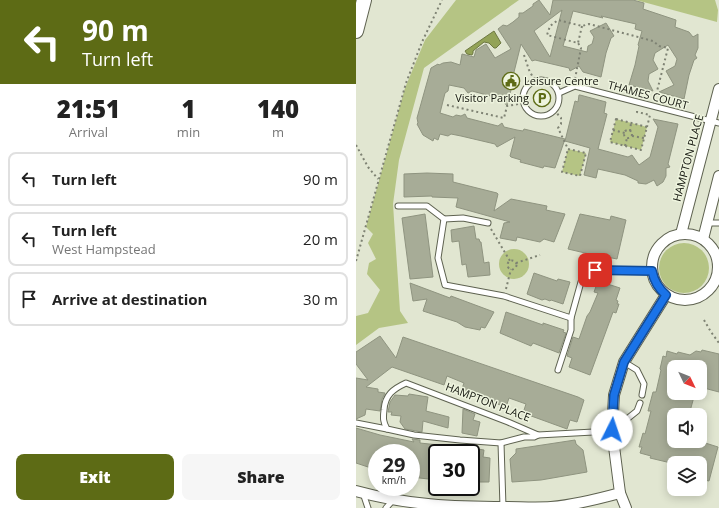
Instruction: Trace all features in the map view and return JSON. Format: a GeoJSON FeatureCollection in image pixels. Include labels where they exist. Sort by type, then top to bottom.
{"type":"FeatureCollection","features":[{"type":"Feature","properties":{"kind":"main road"},"geometry":{"type":"LineString","coordinates":[[356,30],[364,0]]}},
{"type":"Feature","properties":{"kind":"street","name":"HAMPTON PLACE"},"geometry":{"type":"LineString","coordinates":[[681,234],[715,122],[719,89]]}},
{"type":"Feature","properties":{"kind":"street"},"geometry":{"type":"LineString","coordinates":[[703,239],[719,179]]}},
{"type":"Feature","properties":{"kind":"street"},"geometry":{"type":"LineString","coordinates":[[681,234],[693,235],[703,239],[716,254],[719,264],[716,280],[705,294],[696,299],[686,301],[675,299],[666,295],[654,280],[652,271],[652,261],[659,247],[671,237],[681,234]]}},
{"type":"Feature","properties":{"kind":"street"},"geometry":{"type":"LineString","coordinates":[[626,508],[620,493],[612,430],[614,395],[624,362],[666,295]]}},
{"type":"Feature","properties":{"kind":"street"},"geometry":{"type":"LineString","coordinates":[[359,492],[393,500],[471,508],[551,508],[620,493]]}},
{"type":"Feature","properties":{"kind":"lane"},"geometry":{"type":"LineString","coordinates":[[541,79],[552,83],[559,93],[559,99],[554,110],[543,116],[531,113],[524,104],[524,92],[530,83],[541,79]]}},
{"type":"Feature","properties":{"kind":"lane"},"geometry":{"type":"LineString","coordinates":[[559,93],[575,86]]}},
{"type":"Feature","properties":{"kind":"lane","name":"THAMES COURT"},"geometry":{"type":"LineString","coordinates":[[575,86],[715,122]]}},
{"type":"Feature","properties":{"kind":"lane"},"geometry":{"type":"LineString","coordinates":[[398,206],[426,206],[444,219],[463,218],[488,223]]}},
{"type":"Feature","properties":{"kind":"lane"},"geometry":{"type":"LineString","coordinates":[[444,219],[438,258],[445,285],[504,296],[571,318]]}},
{"type":"Feature","properties":{"kind":"lane"},"geometry":{"type":"LineString","coordinates":[[707,223],[719,223]]}},
{"type":"Feature","properties":{"kind":"lane"},"geometry":{"type":"LineString","coordinates":[[558,370],[571,330],[571,318],[581,282],[595,270],[652,271]]}},
{"type":"Feature","properties":{"kind":"lane"},"geometry":{"type":"LineString","coordinates":[[624,362],[637,370],[644,384],[642,395]]}},
{"type":"Feature","properties":{"kind":"lane","name":"HAMPTON PLACE"},"geometry":{"type":"LineString","coordinates":[[387,429],[383,421],[384,405],[387,396],[396,388],[406,383],[538,435]]}},
{"type":"Feature","properties":{"kind":"lane"},"geometry":{"type":"LineString","coordinates":[[538,435],[612,430],[637,411],[640,402]]}},
{"type":"Feature","properties":{"kind":"lane","name":"HAMPTON PLACE"},"geometry":{"type":"LineString","coordinates":[[356,422],[414,435],[501,443],[538,435]]}},
{"type":"Feature","properties":{"kind":"lane"},"geometry":{"type":"LineString","coordinates":[[501,443],[503,507]]}},
{"type":"Feature","properties":{"kind":"lane"},"geometry":{"type":"LineString","coordinates":[[359,492],[368,508]]}},
{"type":"Feature","properties":{"kind":"lane"},"geometry":{"type":"LineString","coordinates":[[386,508],[393,500]]}},
{"type":"Feature","properties":{"kind":"path"},"geometry":{"type":"LineString","coordinates":[[356,261],[406,83],[422,42],[442,0]]}},
{"type":"Feature","properties":{"kind":"path"},"geometry":{"type":"LineString","coordinates":[[578,43],[547,34],[550,26],[558,20],[582,26],[588,24],[653,41],[660,46],[668,48],[656,95]]}},
{"type":"Feature","properties":{"kind":"path"},"geometry":{"type":"LineString","coordinates":[[575,86],[575,72],[581,48],[578,43],[582,26]]}},
{"type":"Feature","properties":{"kind":"path"},"geometry":{"type":"LineString","coordinates":[[524,55],[529,70],[535,81]]}},
{"type":"Feature","properties":{"kind":"path"},"geometry":{"type":"LineString","coordinates":[[447,105],[504,118],[507,106],[524,104]]}},
{"type":"Feature","properties":{"kind":"path"},"geometry":{"type":"LineString","coordinates":[[554,110],[561,118],[561,124],[558,128],[568,149],[562,172],[580,176],[586,153],[568,149]]}},
{"type":"Feature","properties":{"kind":"path"},"geometry":{"type":"LineString","coordinates":[[637,112],[650,115],[647,127],[644,138],[641,150],[610,142],[616,119],[647,127]]}},
{"type":"Feature","properties":{"kind":"path"},"geometry":{"type":"LineString","coordinates":[[631,123],[630,131],[632,132],[632,136]]}},
{"type":"Feature","properties":{"kind":"path"},"geometry":{"type":"LineString","coordinates":[[613,130],[624,133],[630,131]]}},
{"type":"Feature","properties":{"kind":"path"},"geometry":{"type":"LineString","coordinates":[[624,133],[627,138],[625,146]]}},
{"type":"Feature","properties":{"kind":"path"},"geometry":{"type":"LineString","coordinates":[[627,138],[632,136],[644,138]]}},
{"type":"Feature","properties":{"kind":"path"},"geometry":{"type":"LineString","coordinates":[[356,145],[368,167],[378,179]]}},
{"type":"Feature","properties":{"kind":"path"},"geometry":{"type":"LineString","coordinates":[[488,223],[510,261],[513,260],[516,263],[540,256]]}},
{"type":"Feature","properties":{"kind":"path"},"geometry":{"type":"LineString","coordinates":[[510,261],[507,265],[508,268],[511,269]]}},
{"type":"Feature","properties":{"kind":"path"},"geometry":{"type":"LineString","coordinates":[[504,296],[511,269],[516,267],[516,263]]}},
{"type":"Feature","properties":{"kind":"path"},"geometry":{"type":"LineString","coordinates":[[704,320],[719,343]]}},
{"type":"Feature","properties":{"kind":"shaded area"},"geometry":{"type":"Polygon","coordinates":[[[456,0],[519,0],[424,68],[399,160],[393,204],[400,311],[408,323],[379,328],[356,345],[356,316],[368,313],[380,290],[367,274],[369,263],[376,259],[368,243],[373,234],[366,227],[405,88],[425,40],[456,0]]]}},
{"type":"Feature","properties":{"kind":"shaded area"},"geometry":{"type":"Polygon","coordinates":[[[636,0],[715,0],[718,10],[717,22],[636,0]]]}},
{"type":"Feature","properties":{"kind":"shaded area"},"geometry":{"type":"Polygon","coordinates":[[[494,31],[501,43],[496,48],[489,43],[484,42],[473,51],[472,55],[467,54],[465,51],[494,31]]]}},
{"type":"Feature","properties":{"kind":"shaded area"},"geometry":{"type":"Polygon","coordinates":[[[616,119],[647,127],[641,150],[610,142],[616,119]]]}},
{"type":"Feature","properties":{"kind":"shaded area"},"geometry":{"type":"Polygon","coordinates":[[[568,149],[586,153],[580,176],[562,172],[568,149]]]}},
{"type":"Feature","properties":{"kind":"shaded area"},"geometry":{"type":"Polygon","coordinates":[[[679,243],[689,243],[702,250],[709,263],[709,273],[702,286],[689,293],[679,293],[670,289],[663,282],[659,273],[659,263],[663,254],[670,247],[679,243]]]}},
{"type":"Feature","properties":{"kind":"shaded area"},"geometry":{"type":"Polygon","coordinates":[[[514,249],[525,253],[529,264],[525,275],[514,279],[503,275],[499,264],[503,253],[514,249]]]}},
{"type":"Feature","properties":{"kind":"building"},"geometry":{"type":"Polygon","coordinates":[[[539,0],[550,15],[553,0],[633,0],[644,3],[643,9],[676,20],[675,27],[689,32],[693,37],[698,34],[698,48],[695,55],[697,58],[694,60],[689,75],[684,99],[659,92],[674,85],[666,71],[675,66],[677,59],[668,45],[655,53],[653,60],[658,69],[649,74],[648,81],[653,91],[629,85],[642,31],[635,29],[636,24],[573,11],[563,46],[587,52],[588,46],[592,44],[594,37],[590,31],[606,23],[614,36],[611,38],[606,53],[601,77],[583,72],[579,66],[570,71],[569,68],[535,60],[532,61],[521,44],[512,80],[515,85],[512,86],[507,106],[502,99],[472,91],[468,93],[464,88],[449,85],[448,91],[445,93],[440,113],[453,117],[456,115],[461,116],[465,114],[467,118],[498,126],[502,123],[504,127],[523,131],[524,129],[565,139],[555,168],[544,166],[543,168],[520,162],[521,160],[511,157],[515,137],[497,147],[495,144],[451,134],[448,136],[440,134],[438,140],[434,138],[433,141],[423,135],[417,124],[417,118],[431,68],[438,64],[451,62],[460,65],[462,54],[474,57],[476,50],[486,44],[495,58],[511,49],[498,29],[503,25],[507,26],[513,22],[519,17],[519,13],[523,13],[533,6],[533,4],[539,0]],[[562,10],[534,31],[550,57],[562,10]]]}},
{"type":"Feature","properties":{"kind":"building"},"geometry":{"type":"Polygon","coordinates":[[[579,95],[606,102],[604,113],[607,114],[598,149],[628,157],[632,155],[639,165],[650,157],[658,127],[653,119],[678,124],[668,164],[670,167],[666,168],[666,176],[663,182],[657,186],[654,180],[646,184],[638,183],[638,181],[625,175],[598,169],[596,178],[584,175],[590,148],[565,141],[575,101],[578,102],[579,95]]]}},
{"type":"Feature","properties":{"kind":"building"},"geometry":{"type":"Polygon","coordinates":[[[404,174],[453,174],[453,182],[497,193],[494,211],[511,199],[547,206],[546,210],[565,214],[554,242],[544,239],[540,242],[517,237],[516,241],[500,238],[504,223],[510,222],[456,207],[458,198],[432,196],[404,197],[404,174]]]}},
{"type":"Feature","properties":{"kind":"building"},"geometry":{"type":"Polygon","coordinates":[[[425,214],[433,277],[410,279],[402,218],[425,214]]]}},
{"type":"Feature","properties":{"kind":"building"},"geometry":{"type":"Polygon","coordinates":[[[580,214],[610,220],[611,216],[626,220],[617,259],[568,249],[580,214]]]}},
{"type":"Feature","properties":{"kind":"building"},"geometry":{"type":"Polygon","coordinates":[[[474,226],[476,239],[479,239],[481,242],[484,263],[489,262],[490,275],[468,277],[466,264],[462,265],[459,241],[452,242],[451,230],[474,226]]]}},
{"type":"Feature","properties":{"kind":"building"},"geometry":{"type":"Polygon","coordinates":[[[534,273],[557,281],[558,279],[570,282],[563,304],[551,300],[542,300],[527,294],[534,273]]]}},
{"type":"Feature","properties":{"kind":"building"},"geometry":{"type":"Polygon","coordinates":[[[598,281],[620,288],[616,300],[618,301],[617,304],[619,304],[616,313],[613,312],[590,375],[569,367],[572,358],[567,356],[573,337],[579,339],[587,316],[598,293],[594,292],[598,281]]]}},
{"type":"Feature","properties":{"kind":"building"},"geometry":{"type":"Polygon","coordinates":[[[410,283],[494,312],[485,328],[481,327],[480,330],[465,327],[457,322],[423,311],[427,299],[413,301],[410,283]]]}},
{"type":"Feature","properties":{"kind":"building"},"geometry":{"type":"Polygon","coordinates":[[[506,312],[543,325],[543,323],[564,330],[563,332],[566,333],[559,353],[533,343],[531,346],[500,333],[506,312]]]}},
{"type":"Feature","properties":{"kind":"building"},"geometry":{"type":"Polygon","coordinates":[[[380,336],[396,358],[403,337],[578,397],[584,400],[577,422],[570,420],[567,429],[523,413],[526,404],[509,398],[506,407],[461,391],[464,383],[447,376],[444,385],[392,367],[366,387],[378,389],[378,392],[385,393],[382,399],[380,411],[366,409],[365,415],[356,419],[356,378],[368,380],[356,364],[356,352],[380,336]]]}},
{"type":"Feature","properties":{"kind":"building"},"geometry":{"type":"Polygon","coordinates":[[[702,350],[719,354],[719,392],[707,389],[707,360],[667,360],[667,400],[693,400],[691,408],[667,408],[667,448],[707,448],[707,444],[718,447],[709,481],[707,481],[707,456],[667,456],[667,462],[650,458],[651,456],[640,453],[642,447],[639,447],[643,433],[645,434],[651,411],[648,411],[653,392],[656,392],[663,356],[666,357],[667,351],[677,354],[678,352],[690,355],[696,351],[701,352],[702,350]]]}},
{"type":"Feature","properties":{"kind":"building"},"geometry":{"type":"Polygon","coordinates":[[[409,394],[428,397],[426,411],[449,417],[448,428],[423,421],[422,432],[405,429],[400,422],[401,416],[391,415],[392,412],[388,412],[390,402],[395,395],[408,396],[409,394]]]}},
{"type":"Feature","properties":{"kind":"building"},"geometry":{"type":"Polygon","coordinates":[[[463,409],[475,414],[473,420],[480,422],[477,436],[462,433],[463,409]]]}},
{"type":"Feature","properties":{"kind":"building"},"geometry":{"type":"Polygon","coordinates":[[[356,428],[414,442],[412,439],[420,440],[420,443],[429,444],[428,444],[428,479],[420,478],[420,444],[368,444],[368,467],[356,463],[356,428]]]}},
{"type":"Feature","properties":{"kind":"building"},"geometry":{"type":"Polygon","coordinates":[[[575,440],[576,444],[583,450],[587,472],[541,480],[512,482],[510,459],[516,453],[516,449],[575,440]]]}},
{"type":"Feature","properties":{"kind":"building"},"geometry":{"type":"Polygon","coordinates":[[[480,449],[484,450],[483,457],[490,458],[489,482],[480,482],[480,449]]]}},
{"type":"Feature","properties":{"kind":"place","name":"Leisure Centre"},"geometry":{"type":"Point","coordinates":[511,81]}},
{"type":"Feature","properties":{"kind":"place","name":"Visitor Parking"},"geometry":{"type":"Point","coordinates":[542,98]}},
{"type":"Feature","properties":{"kind":"route"},"geometry":{"type":"LineString","coordinates":[[595,270],[652,271],[654,280],[666,295],[624,362],[614,395],[612,430]]}}]}
